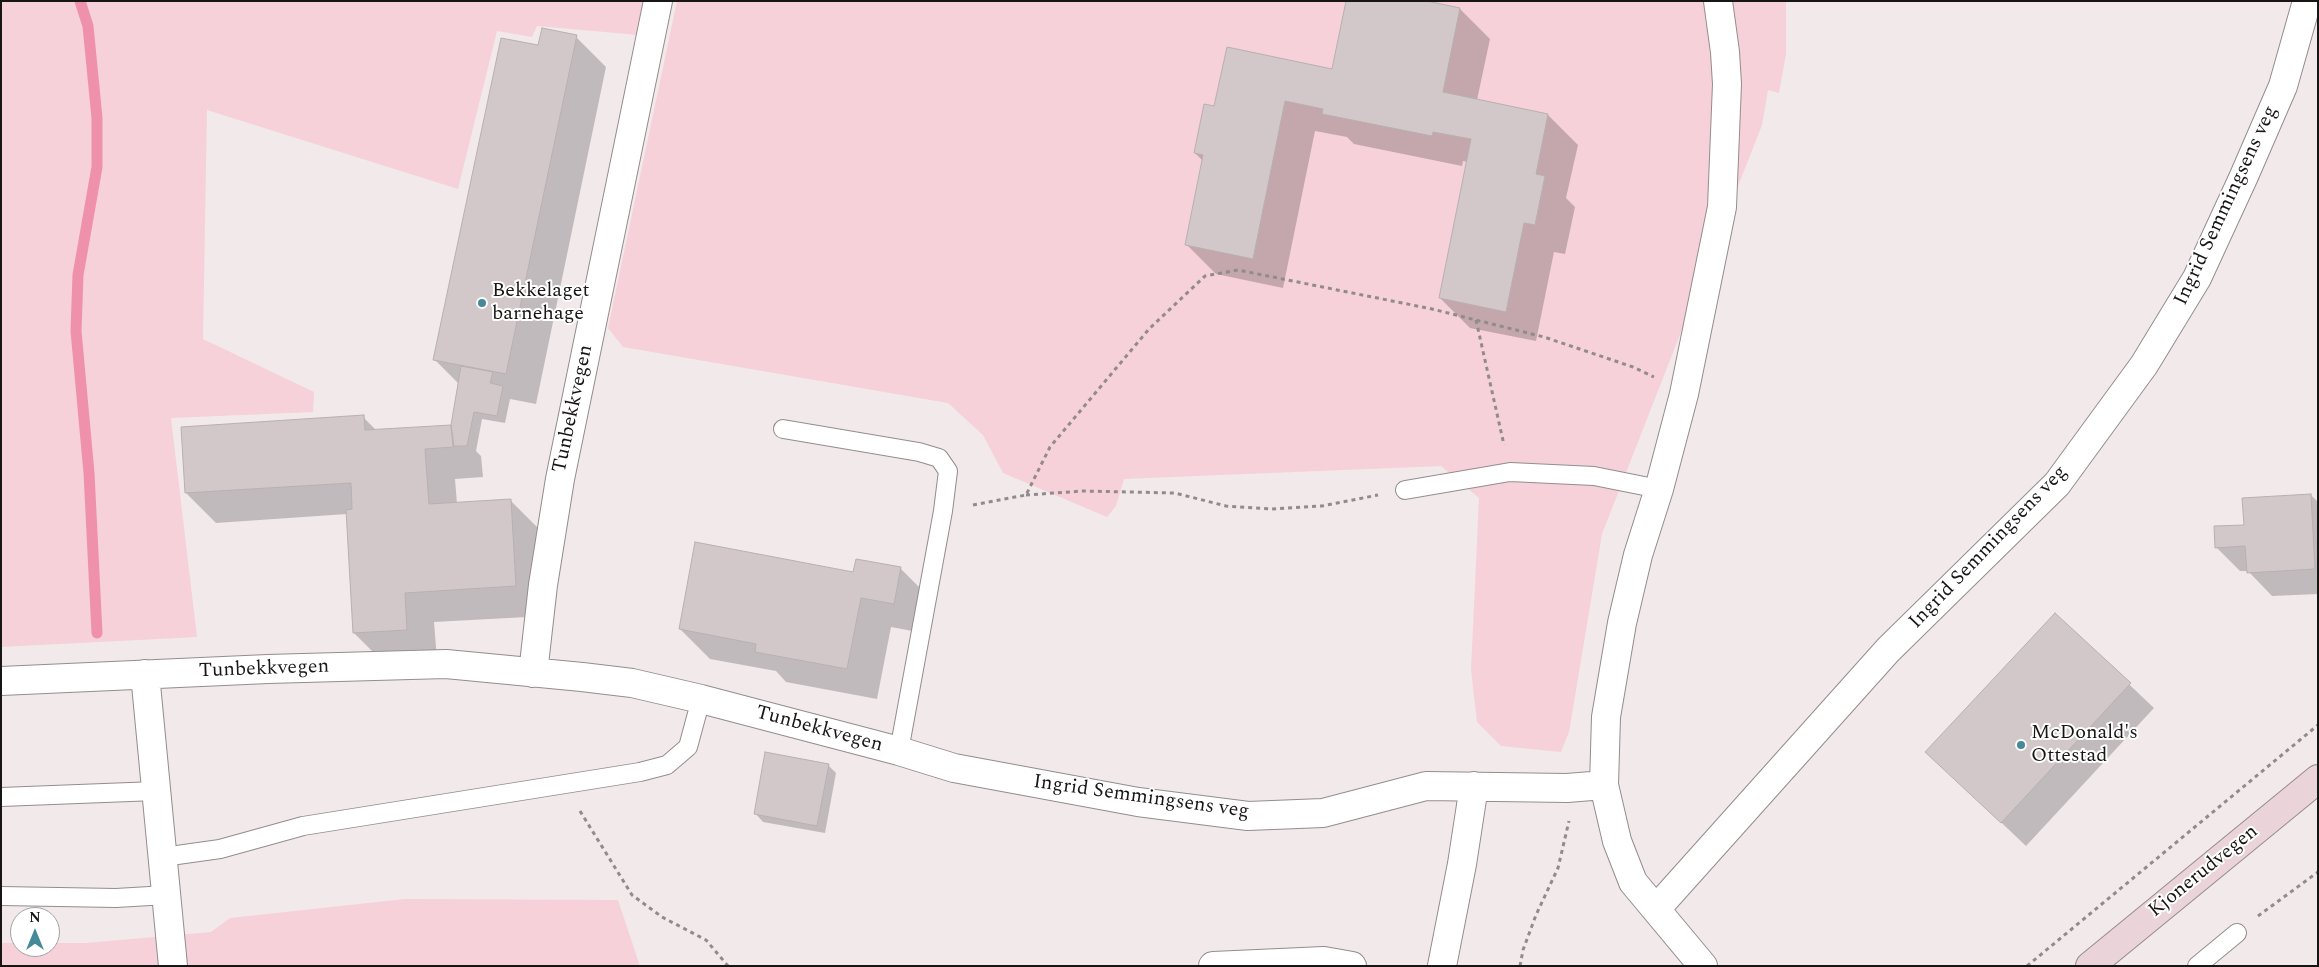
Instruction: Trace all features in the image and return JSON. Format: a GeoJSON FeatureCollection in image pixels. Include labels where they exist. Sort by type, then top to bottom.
{"type":"FeatureCollection","features":[{"type":"Feature","properties":{"kind":"main road","name":"Kjonerudvegen"},"geometry":{"type":"LineString","coordinates":[[2090,966],[2318,779]]}},
{"type":"Feature","properties":{"kind":"street","name":"Tunbekkvegen"},"geometry":{"type":"LineString","coordinates":[[533,672],[543,585],[560,479],[658,1]]}},
{"type":"Feature","properties":{"kind":"street"},"geometry":{"type":"LineString","coordinates":[[1703,966],[1633,882],[1617,841],[1604,785],[1606,717],[1622,623],[1638,555],[1659,489],[1684,394],[1722,207],[1725,182],[1727,84],[1718,1]]}},
{"type":"Feature","properties":{"kind":"street","name":"Ingrid Semmingsens veg"},"geometry":{"type":"LineString","coordinates":[[1656,908],[1888,650],[2056,484],[2144,365],[2197,278],[2244,176],[2283,86],[2307,1]]}},
{"type":"Feature","properties":{"kind":"street","name":"Tunbekkvegen"},"geometry":{"type":"LineString","coordinates":[[1,682],[145,674],[446,664],[632,683],[701,699],[899,751]]}},
{"type":"Feature","properties":{"kind":"street"},"geometry":{"type":"LineString","coordinates":[[145,674],[173,966]]}},
{"type":"Feature","properties":{"kind":"street","name":"Ingrid Semmingsens veg"},"geometry":{"type":"LineString","coordinates":[[899,751],[954,768],[1032,783],[1138,802],[1248,816],[1323,813],[1426,786],[1567,788],[1604,785]]}},
{"type":"Feature","properties":{"kind":"street"},"geometry":{"type":"LineString","coordinates":[[1442,966],[1462,864],[1474,786]]}},
{"type":"Feature","properties":{"kind":"street"},"geometry":{"type":"LineString","coordinates":[[1213,966],[1324,961],[1352,966]]}},
{"type":"Feature","properties":{"kind":"lane"},"geometry":{"type":"LineString","coordinates":[[783,429],[919,452],[939,458],[948,471],[943,511],[899,751]]}},
{"type":"Feature","properties":{"kind":"lane"},"geometry":{"type":"LineString","coordinates":[[1405,490],[1510,472],[1594,476],[1659,489]]}},
{"type":"Feature","properties":{"kind":"lane"},"geometry":{"type":"LineString","coordinates":[[163,858],[220,849],[303,826],[564,784],[667,765],[688,747],[701,699]]}},
{"type":"Feature","properties":{"kind":"lane"},"geometry":{"type":"LineString","coordinates":[[1,797],[156,791]]}},
{"type":"Feature","properties":{"kind":"lane"},"geometry":{"type":"LineString","coordinates":[[1,896],[116,898],[167,896]]}},
{"type":"Feature","properties":{"kind":"lane"},"geometry":{"type":"LineString","coordinates":[[2197,966],[2237,933]]}},
{"type":"Feature","properties":{"kind":"path"},"geometry":{"type":"LineString","coordinates":[[1026,495],[1056,440],[1149,329],[1205,276],[1238,270],[1476,320],[1544,337],[1633,367],[1684,394]]}},
{"type":"Feature","properties":{"kind":"path"},"geometry":{"type":"LineString","coordinates":[[1476,320],[1510,472]]}},
{"type":"Feature","properties":{"kind":"path"},"geometry":{"type":"LineString","coordinates":[[943,511],[1026,495],[1083,491],[1175,492],[1226,506],[1272,509],[1322,506],[1405,490]]}},
{"type":"Feature","properties":{"kind":"path"},"geometry":{"type":"LineString","coordinates":[[2027,966],[2318,725]]}},
{"type":"Feature","properties":{"kind":"path"},"geometry":{"type":"LineString","coordinates":[[564,784],[632,895],[662,917],[706,940],[728,966]]}},
{"type":"Feature","properties":{"kind":"path"},"geometry":{"type":"LineString","coordinates":[[1520,966],[1536,915],[1558,868],[1569,826],[1567,788]]}},
{"type":"Feature","properties":{"kind":"path"},"geometry":{"type":"LineString","coordinates":[[2237,933],[2266,908],[2318,872]]}},
{"type":"Feature","properties":{"kind":"shaded area"},"geometry":{"type":"Polygon","coordinates":[[[1,1],[645,1],[638,35],[537,26],[532,37],[497,31],[458,189],[207,110],[203,339],[314,392],[313,412],[171,418],[197,637],[1,647],[1,1]]]}},
{"type":"Feature","properties":{"kind":"shaded area"},"geometry":{"type":"Polygon","coordinates":[[[677,1],[1786,1],[1786,54],[1779,93],[1768,90],[1762,125],[1602,534],[1569,732],[1561,752],[1501,746],[1477,722],[1471,670],[1479,498],[1441,466],[1124,479],[1116,506],[1107,517],[1003,473],[983,435],[948,403],[623,347],[608,328],[677,1]]]}},
{"type":"Feature","properties":{"kind":"shaded area"},"geometry":{"type":"Polygon","coordinates":[[[405,899],[618,900],[640,966],[1,966],[1,943],[10,943],[10,957],[60,957],[60,943],[86,943],[211,932],[230,918],[405,899]]]}},
{"type":"Feature","properties":{"kind":"building"},"geometry":{"type":"Polygon","coordinates":[[[1346,1],[1427,1],[1460,8],[1443,92],[1548,114],[1536,174],[1545,176],[1535,225],[1524,223],[1506,312],[1439,298],[1471,139],[1433,132],[1432,136],[1322,114],[1323,109],[1285,101],[1253,259],[1185,245],[1203,155],[1194,153],[1204,104],[1214,106],[1227,47],[1332,69],[1346,1]]]}},
{"type":"Feature","properties":{"kind":"building"},"geometry":{"type":"Polygon","coordinates":[[[542,28],[577,35],[506,374],[433,360],[501,38],[538,45],[542,28]]]}},
{"type":"Feature","properties":{"kind":"building"},"geometry":{"type":"Polygon","coordinates":[[[461,366],[493,372],[490,383],[503,386],[497,416],[474,412],[467,446],[453,446],[451,425],[461,366]]]}},
{"type":"Feature","properties":{"kind":"building"},"geometry":{"type":"Polygon","coordinates":[[[364,415],[365,430],[451,425],[454,447],[425,449],[429,504],[511,499],[516,586],[405,593],[407,630],[353,633],[346,510],[352,509],[351,483],[185,493],[181,427],[364,415]]]}},
{"type":"Feature","properties":{"kind":"building"},"geometry":{"type":"Polygon","coordinates":[[[2311,494],[2315,569],[2247,573],[2245,546],[2215,548],[2214,526],[2244,525],[2242,498],[2311,494]]]}},
{"type":"Feature","properties":{"kind":"building"},"geometry":{"type":"Polygon","coordinates":[[[695,542],[853,572],[856,559],[901,567],[894,604],[861,598],[847,669],[755,652],[756,644],[679,629],[695,542]]]}},
{"type":"Feature","properties":{"kind":"building"},"geometry":{"type":"Polygon","coordinates":[[[2055,613],[2131,683],[2001,823],[1925,752],[2055,613]]]}},
{"type":"Feature","properties":{"kind":"building"},"geometry":{"type":"Polygon","coordinates":[[[765,752],[829,764],[817,826],[754,814],[765,752]]]}},
{"type":"Feature","properties":{"kind":"waterway"},"geometry":{"type":"LineString","coordinates":[[80,1],[88,26],[97,118],[97,167],[78,275],[76,331],[89,473],[97,633]]}},
{"type":"Feature","properties":{"kind":"place","name":"Bekkelaget barnehage"},"geometry":{"type":"Point","coordinates":[482,303]}},
{"type":"Feature","properties":{"kind":"place","name":"McDonald's Ottestad"},"geometry":{"type":"Point","coordinates":[2021,745]}}]}
